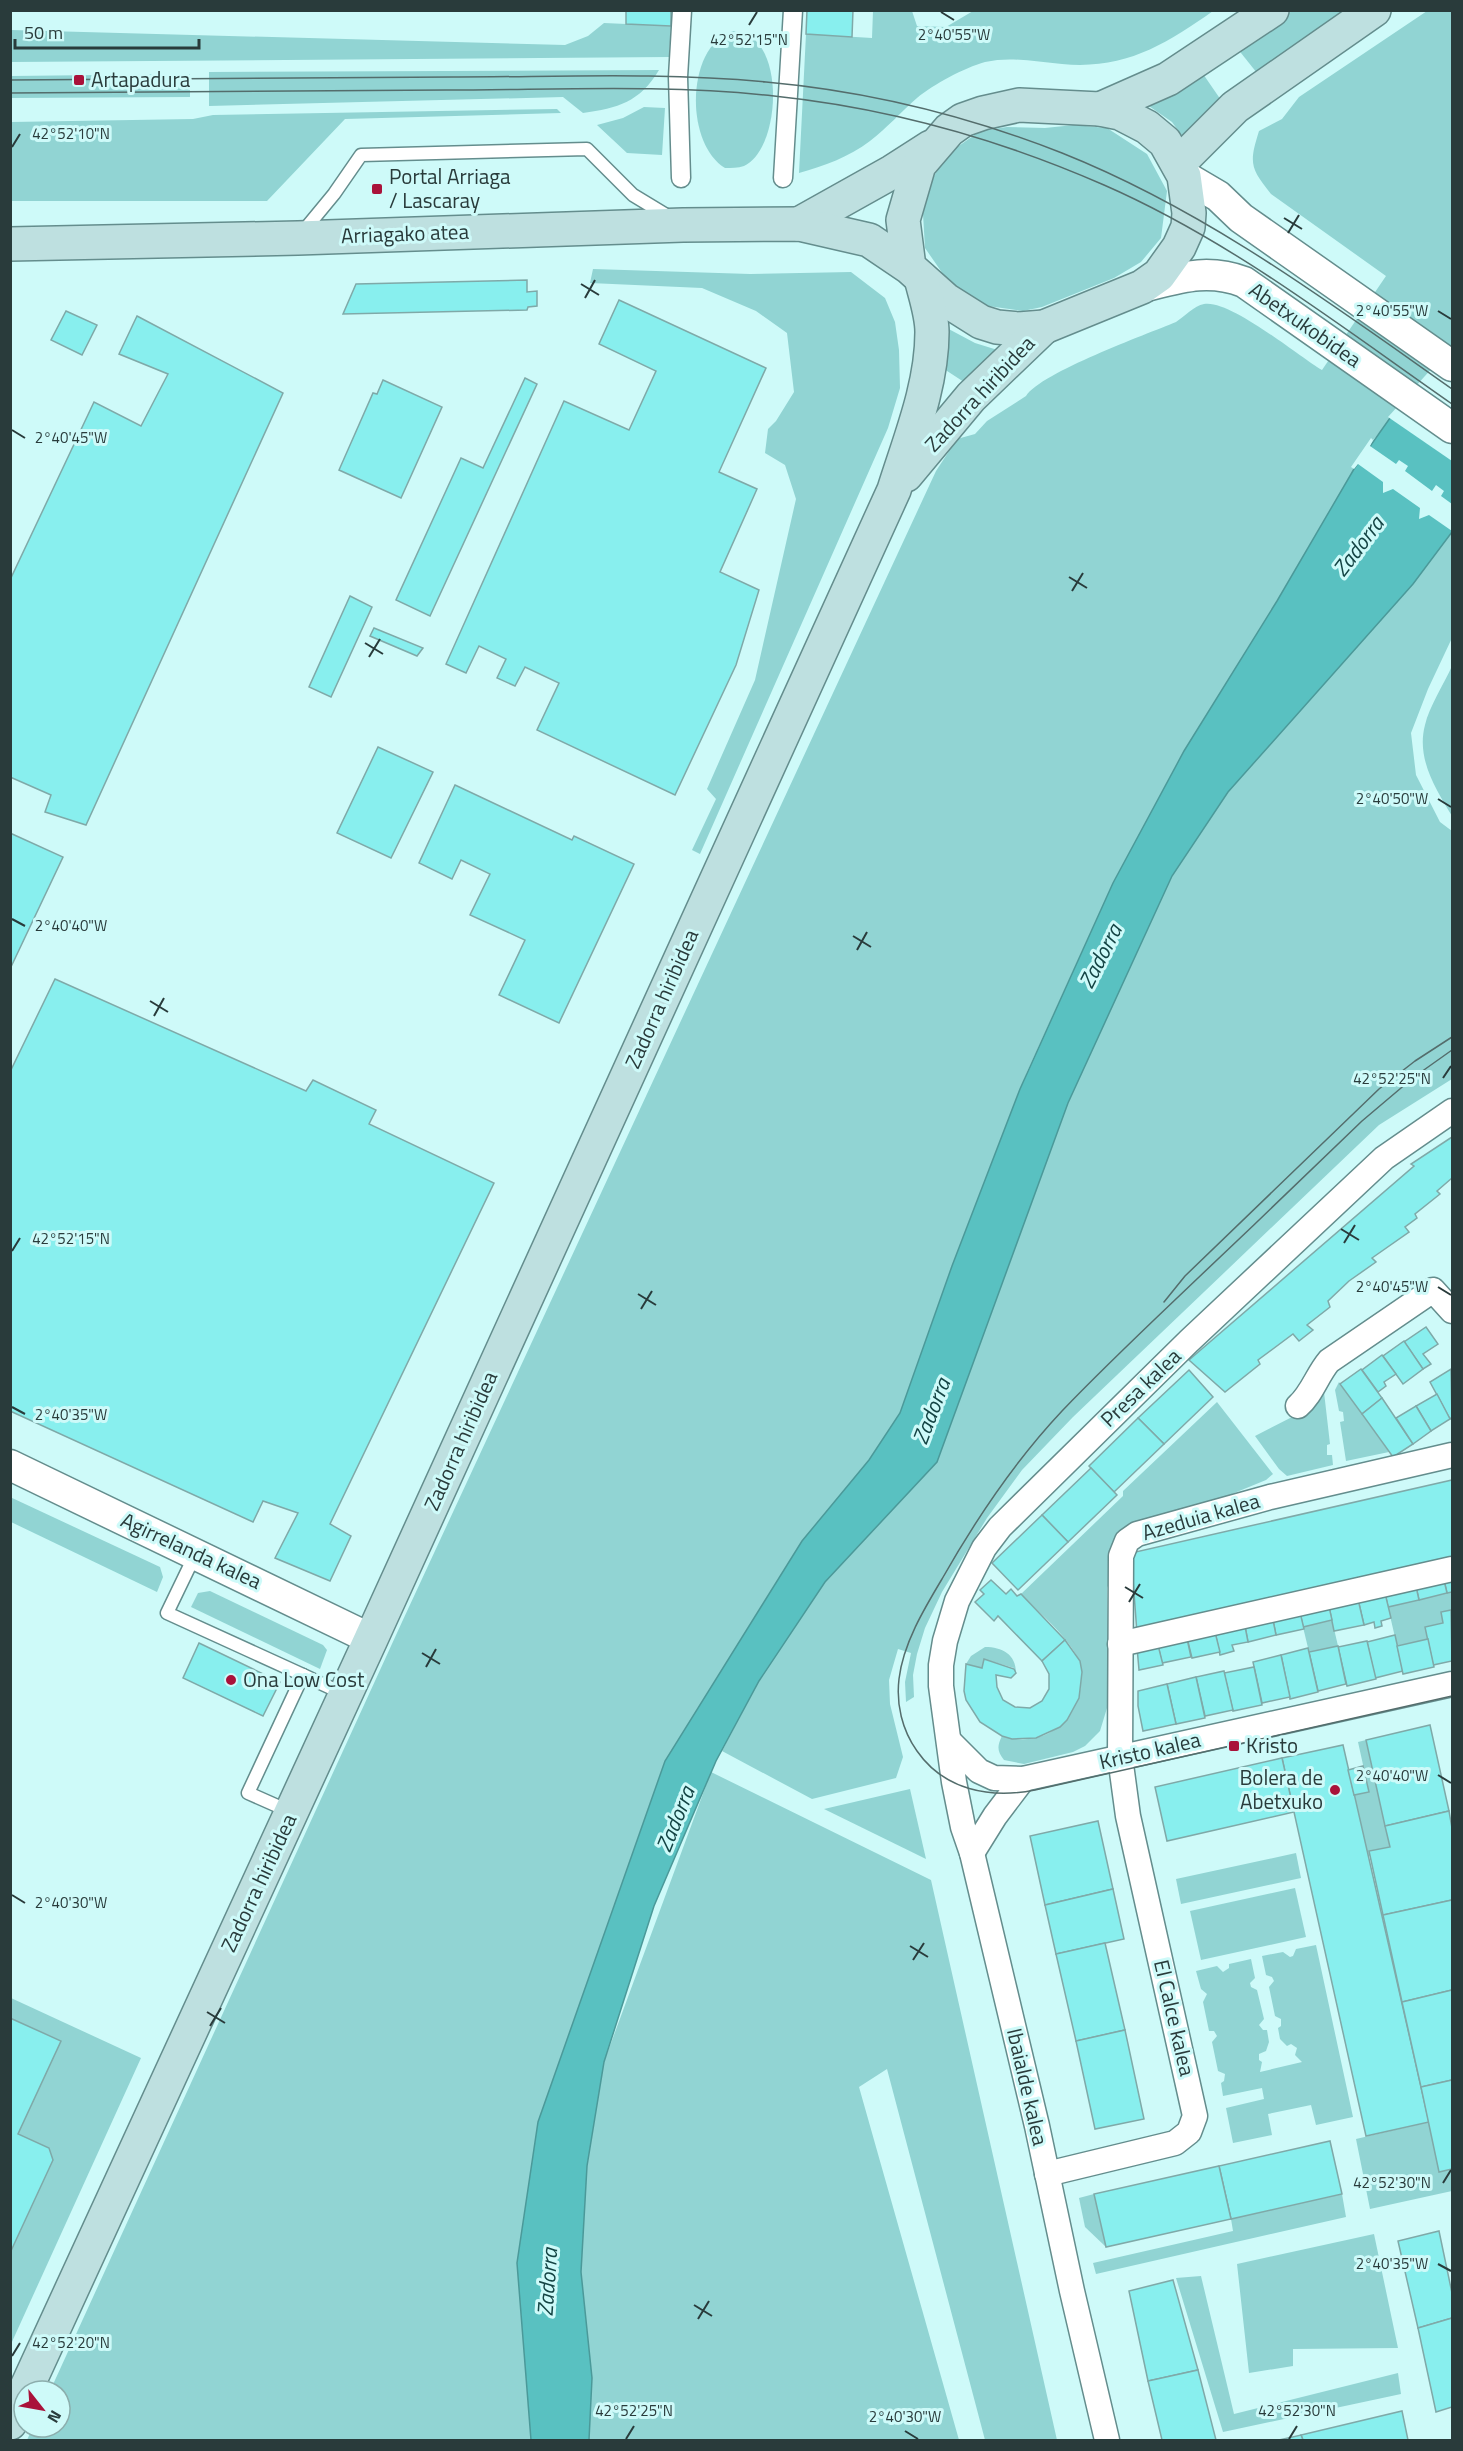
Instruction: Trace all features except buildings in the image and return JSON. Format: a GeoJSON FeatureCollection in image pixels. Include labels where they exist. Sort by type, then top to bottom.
{"type":"FeatureCollection","features":[{"type":"Feature","properties":{"kind":"main road","name":"Zadorra hiribidea"},"geometry":{"type":"LineString","coordinates":[[1100,109],[1168,79],[1272,10]]}},
{"type":"Feature","properties":{"kind":"main road"},"geometry":{"type":"LineString","coordinates":[[1181,169],[1234,107],[1374,10]]}},
{"type":"Feature","properties":{"kind":"main road","name":"Zadorra hiribidea"},"geometry":{"type":"LineString","coordinates":[[31,2379],[894,490],[920,409],[932,331],[915,272],[903,220],[920,165],[935,144],[963,120],[1019,105],[1100,109],[1120,113],[1148,127],[1165,142],[1181,169],[1189,213],[1188,227],[1159,275],[1142,287],[1044,327],[1019,329],[998,327],[981,322],[946,300],[915,272]]}},
{"type":"Feature","properties":{"kind":"main road","name":"Arriagako atea"},"geometry":{"type":"LineString","coordinates":[[799,224],[892,172],[935,144]]}},
{"type":"Feature","properties":{"kind":"main road","name":"Arriagako atea"},"geometry":{"type":"LineString","coordinates":[[10,244],[298,238],[683,225],[799,224],[869,240],[915,272]]}},
{"type":"Feature","properties":{"kind":"main road","name":"Zadorra hiribidea"},"geometry":{"type":"LineString","coordinates":[[894,490],[958,411],[1044,327]]}},
{"type":"Feature","properties":{"kind":"street"},"geometry":{"type":"LineString","coordinates":[[681,178],[678,66],[682,10]]}},
{"type":"Feature","properties":{"kind":"street"},"geometry":{"type":"LineString","coordinates":[[783,178],[793,10]]}},
{"type":"Feature","properties":{"kind":"street"},"geometry":{"type":"LineString","coordinates":[[1181,169],[1218,196],[1241,218],[1452,366]]}},
{"type":"Feature","properties":{"kind":"street","name":"Abetxukobidea"},"geometry":{"type":"LineString","coordinates":[[1142,287],[1191,275],[1226,275],[1252,287],[1452,428]]}},
{"type":"Feature","properties":{"kind":"street","name":"Presa kalea"},"geometry":{"type":"LineString","coordinates":[[949,1737],[941,1665],[945,1641],[957,1602],[972,1568],[1000,1527],[1189,1341],[1384,1158],[1452,1111]]}},
{"type":"Feature","properties":{"kind":"street"},"geometry":{"type":"LineString","coordinates":[[1298,1406],[1305,1400],[1318,1374],[1329,1361],[1434,1290],[1452,1311]]}},
{"type":"Feature","properties":{"kind":"street","name":"Azeduia kalea"},"geometry":{"type":"LineString","coordinates":[[1120,1757],[1121,1556],[1127,1541],[1137,1534],[1270,1497],[1452,1455]]}},
{"type":"Feature","properties":{"kind":"street","name":"Agirrelanda kalea"},"geometry":{"type":"LineString","coordinates":[[10,1466],[371,1639]]}},
{"type":"Feature","properties":{"kind":"street"},"geometry":{"type":"LineString","coordinates":[[1120,1644],[1452,1569]]}},
{"type":"Feature","properties":{"kind":"street","name":"Kristo kalea"},"geometry":{"type":"LineString","coordinates":[[949,1737],[979,1771],[994,1778],[1023,1779],[1072,1770],[1120,1757],[1452,1684]]}},
{"type":"Feature","properties":{"kind":"street","name":"Ibaialde kalea"},"geometry":{"type":"LineString","coordinates":[[949,1737],[954,1782],[963,1827],[972,1853],[1107,2440]]}},
{"type":"Feature","properties":{"kind":"street","name":"El Calce kalea"},"geometry":{"type":"LineString","coordinates":[[1047,2174],[1175,2143],[1189,2132],[1195,2116],[1128,1816],[1120,1757]]}},
{"type":"Feature","properties":{"kind":"street"},"geometry":{"type":"LineString","coordinates":[[972,1853],[995,1816],[1023,1779]]}},
{"type":"Feature","properties":{"kind":"lane"},"geometry":{"type":"LineString","coordinates":[[298,238],[362,155],[587,148],[633,195],[683,225]]}},
{"type":"Feature","properties":{"kind":"lane"},"geometry":{"type":"LineString","coordinates":[[196,1554],[167,1613],[345,1694]]}},
{"type":"Feature","properties":{"kind":"lane"},"geometry":{"type":"LineString","coordinates":[[291,1812],[248,1793],[303,1675]]}},
{"type":"Feature","properties":{"kind":"shaded area"},"geometry":{"type":"Polygon","coordinates":[[[873,11],[912,11],[917,26],[946,27],[973,11],[1213,11],[1160,44],[1124,59],[1084,65],[1014,59],[995,60],[968,68],[924,93],[882,131],[854,152],[799,173],[806,34],[872,38],[873,11]]]}},
{"type":"Feature","properties":{"kind":"shaded area"},"geometry":{"type":"Polygon","coordinates":[[[1292,11],[1357,11],[1261,78],[1237,48],[1292,11]]]}},
{"type":"Feature","properties":{"kind":"shaded area"},"geometry":{"type":"Polygon","coordinates":[[[1427,11],[1452,11],[1452,349],[1373,440],[1184,751],[1113,883],[1027,1072],[952,1266],[900,1413],[869,1460],[802,1541],[665,1761],[538,2122],[517,2263],[531,2440],[27,2440],[72,2439],[72,2379],[55,2379],[402,1622],[936,471],[957,439],[975,434],[987,421],[1026,396],[1036,386],[1072,365],[1176,322],[1200,305],[1216,305],[1230,310],[1264,330],[1322,370],[1386,276],[1271,194],[1255,171],[1253,158],[1259,131],[1282,119],[1299,97],[1427,11]]]}},
{"type":"Feature","properties":{"kind":"shaded area"},"geometry":{"type":"Polygon","coordinates":[[[604,23],[671,26],[669,57],[11,62],[11,30],[565,45],[588,36],[604,23]]]}},
{"type":"Feature","properties":{"kind":"shaded area"},"geometry":{"type":"Polygon","coordinates":[[[733,31],[751,36],[763,50],[770,70],[773,92],[766,138],[757,155],[744,166],[725,168],[712,156],[702,138],[697,117],[696,95],[699,74],[706,55],[717,40],[733,31]]]}},
{"type":"Feature","properties":{"kind":"shaded area"},"geometry":{"type":"Polygon","coordinates":[[[659,70],[644,90],[627,102],[607,109],[583,113],[563,97],[209,106],[209,72],[659,70]]]}},
{"type":"Feature","properties":{"kind":"shaded area"},"geometry":{"type":"Polygon","coordinates":[[[1201,71],[1223,103],[1185,140],[1172,122],[1146,104],[1201,71]]]}},
{"type":"Feature","properties":{"kind":"shaded area"},"geometry":{"type":"Polygon","coordinates":[[[190,74],[190,97],[11,98],[11,76],[190,74]]]}},
{"type":"Feature","properties":{"kind":"shaded area"},"geometry":{"type":"Polygon","coordinates":[[[644,107],[665,108],[662,155],[627,153],[597,125],[623,118],[644,107]]]}},
{"type":"Feature","properties":{"kind":"shaded area"},"geometry":{"type":"Polygon","coordinates":[[[557,109],[561,113],[345,119],[267,201],[11,201],[11,122],[193,119],[213,115],[557,109]]]}},
{"type":"Feature","properties":{"kind":"shaded area"},"geometry":{"type":"Polygon","coordinates":[[[1074,125],[1107,128],[1147,154],[1167,191],[1161,238],[1141,262],[1114,278],[1042,307],[1023,311],[988,306],[960,293],[925,248],[923,214],[929,185],[946,155],[980,131],[1007,127],[1045,128],[1074,125]]]}},
{"type":"Feature","properties":{"kind":"shaded area"},"geometry":{"type":"Polygon","coordinates":[[[593,269],[750,274],[851,272],[885,298],[895,322],[899,350],[900,388],[888,428],[700,854],[692,850],[716,799],[707,789],[755,680],[796,499],[785,465],[765,453],[768,429],[776,421],[794,392],[787,333],[756,311],[702,288],[590,283],[593,269]]]}},
{"type":"Feature","properties":{"kind":"shaded area"},"geometry":{"type":"Polygon","coordinates":[[[943,326],[975,343],[1004,352],[967,384],[941,367],[943,326]]]}},
{"type":"Feature","properties":{"kind":"shaded area"},"geometry":{"type":"Polygon","coordinates":[[[1452,532],[1452,638],[1428,689],[1411,733],[1416,775],[1440,822],[1452,831],[1452,1079],[1379,1125],[1073,1417],[1022,1470],[987,1518],[942,1592],[925,1628],[917,1654],[913,1675],[914,1697],[906,1702],[905,1682],[911,1653],[898,1649],[889,1680],[890,1704],[903,1757],[896,1778],[812,1799],[722,1751],[759,1681],[825,1582],[937,1462],[1068,1103],[1172,876],[1228,792],[1413,584],[1452,532]]]}},
{"type":"Feature","properties":{"kind":"shaded area"},"geometry":{"type":"Polygon","coordinates":[[[1452,666],[1452,816],[1429,773],[1425,762],[1423,738],[1430,711],[1452,666]]]}},
{"type":"Feature","properties":{"kind":"shaded area"},"geometry":{"type":"Polygon","coordinates":[[[1339,1382],[1389,1452],[1346,1461],[1340,1422],[1344,1421],[1343,1412],[1339,1411],[1335,1390],[1339,1382]]]}},
{"type":"Feature","properties":{"kind":"shaded area"},"geometry":{"type":"Polygon","coordinates":[[[1324,1392],[1330,1444],[1327,1445],[1327,1455],[1332,1455],[1333,1465],[1287,1476],[1279,1469],[1255,1436],[1296,1415],[1324,1392]]]}},
{"type":"Feature","properties":{"kind":"shaded area"},"geometry":{"type":"Polygon","coordinates":[[[1217,1402],[1273,1474],[1266,1480],[1205,1505],[1134,1526],[1107,1588],[1109,1689],[1107,1708],[1100,1731],[1085,1746],[1073,1752],[1024,1764],[1004,1760],[999,1748],[1002,1736],[1031,1739],[1055,1729],[1073,1710],[1081,1683],[1081,1665],[1074,1651],[1060,1633],[1021,1594],[1123,1496],[1123,1491],[1217,1402]]]}},
{"type":"Feature","properties":{"kind":"shaded area"},"geometry":{"type":"Polygon","coordinates":[[[10,1497],[160,1567],[163,1577],[157,1592],[11,1522],[10,1497]]]}},
{"type":"Feature","properties":{"kind":"shaded area"},"geometry":{"type":"Polygon","coordinates":[[[210,1591],[323,1645],[327,1650],[320,1669],[191,1607],[198,1593],[210,1591]]]}},
{"type":"Feature","properties":{"kind":"shaded area"},"geometry":{"type":"Polygon","coordinates":[[[1452,1592],[1452,1616],[1451,1610],[1441,1612],[1443,1623],[1425,1627],[1428,1639],[1397,1646],[1388,1607],[1452,1592]]]}},
{"type":"Feature","properties":{"kind":"shaded area"},"geometry":{"type":"Polygon","coordinates":[[[1332,1620],[1338,1646],[1309,1652],[1303,1627],[1332,1620]]]}},
{"type":"Feature","properties":{"kind":"shaded area"},"geometry":{"type":"Polygon","coordinates":[[[985,1647],[997,1648],[1011,1656],[1016,1673],[1014,1668],[984,1659],[982,1668],[966,1664],[971,1656],[985,1647]]]}},
{"type":"Feature","properties":{"kind":"shaded area"},"geometry":{"type":"Polygon","coordinates":[[[1366,1740],[1390,1847],[1369,1851],[1370,1856],[1367,1857],[1354,1795],[1369,1792],[1358,1742],[1366,1740]]]}},
{"type":"Feature","properties":{"kind":"shaded area"},"geometry":{"type":"Polygon","coordinates":[[[711,1772],[931,1880],[1057,2440],[985,2440],[887,2069],[859,2087],[959,2440],[589,2440],[592,2378],[581,2272],[587,2166],[604,2062],[711,1772]]]}},
{"type":"Feature","properties":{"kind":"shaded area"},"geometry":{"type":"Polygon","coordinates":[[[910,1789],[926,1859],[824,1809],[910,1789]]]}},
{"type":"Feature","properties":{"kind":"shaded area"},"geometry":{"type":"Polygon","coordinates":[[[1296,1853],[1301,1878],[1181,1904],[1176,1879],[1296,1853]]]}},
{"type":"Feature","properties":{"kind":"shaded area"},"geometry":{"type":"Polygon","coordinates":[[[1295,1888],[1306,1937],[1201,1960],[1190,1911],[1295,1888]]]}},
{"type":"Feature","properties":{"kind":"shaded area"},"geometry":{"type":"Polygon","coordinates":[[[1316,1945],[1353,2117],[1316,2125],[1311,2105],[1268,2114],[1272,2135],[1233,2143],[1226,2108],[1264,2099],[1262,2088],[1223,2096],[1221,2083],[1224,2081],[1225,2074],[1218,2071],[1212,2042],[1217,2036],[1214,2031],[1209,2031],[1203,2002],[1207,1994],[1201,1989],[1196,1971],[1217,1966],[1223,1972],[1229,1968],[1229,1964],[1251,1959],[1255,1978],[1250,1983],[1251,1987],[1257,1990],[1264,2019],[1259,2025],[1263,2030],[1267,2030],[1269,2042],[1266,2051],[1259,2054],[1259,2060],[1262,2062],[1260,2072],[1302,2062],[1295,2055],[1297,2048],[1291,2044],[1287,2046],[1280,2039],[1278,2028],[1281,2026],[1281,2019],[1275,2016],[1269,1987],[1274,1981],[1272,1977],[1266,1975],[1262,1956],[1283,1952],[1290,1957],[1296,1949],[1316,1945]]]}},
{"type":"Feature","properties":{"kind":"shaded area"},"geometry":{"type":"Polygon","coordinates":[[[11,1998],[141,2058],[11,2344],[11,1998]]]}},
{"type":"Feature","properties":{"kind":"shaded area"},"geometry":{"type":"Polygon","coordinates":[[[1429,2122],[1439,2172],[1452,2169],[1452,2191],[1370,2209],[1356,2139],[1429,2122]]]}},
{"type":"Feature","properties":{"kind":"shaded area"},"geometry":{"type":"Polygon","coordinates":[[[1094,2194],[1106,2247],[1085,2227],[1079,2198],[1094,2194]]]}},
{"type":"Feature","properties":{"kind":"shaded area"},"geometry":{"type":"Polygon","coordinates":[[[1342,2194],[1346,2217],[1096,2274],[1093,2263],[1233,2231],[1231,2219],[1342,2194]]]}},
{"type":"Feature","properties":{"kind":"shaded area"},"geometry":{"type":"Polygon","coordinates":[[[1374,2234],[1398,2348],[1293,2349],[1293,2366],[1249,2373],[1237,2264],[1374,2234]]]}},
{"type":"Feature","properties":{"kind":"shaded area"},"geometry":{"type":"Polygon","coordinates":[[[1201,2276],[1234,2414],[1398,2373],[1401,2394],[1223,2432],[1176,2278],[1201,2276]]]}},
{"type":"Feature","properties":{"kind":"water","name":"Zadorra"},"geometry":{"type":"Polygon","coordinates":[[[1452,349],[1452,532],[1413,584],[1228,792],[1172,876],[1068,1103],[937,1462],[825,1582],[759,1681],[716,1761],[654,1906],[604,2062],[587,2166],[581,2272],[592,2378],[589,2440],[531,2440],[517,2263],[538,2122],[665,1761],[802,1541],[869,1460],[900,1413],[952,1266],[1020,1089],[1113,883],[1184,751],[1277,601],[1354,469],[1390,418],[1452,349]]]}},
{"type":"Feature","properties":{"kind":"pier"},"geometry":{"type":"Polygon","coordinates":[[[1452,346],[1452,461],[1388,417],[1452,346]]]}},
{"type":"Feature","properties":{"kind":"pier"},"geometry":{"type":"Polygon","coordinates":[[[1371,438],[1373,440],[1370,446],[1396,464],[1399,460],[1408,466],[1405,471],[1432,491],[1436,485],[1444,491],[1441,496],[1452,504],[1452,531],[1429,515],[1419,519],[1420,508],[1393,489],[1383,493],[1383,482],[1358,464],[1354,469],[1351,467],[1371,438]]]}},
{"type":"Feature","properties":{"kind":"tram line"},"geometry":{"type":"LineString","coordinates":[[10,80],[649,76],[766,82],[879,99],[990,128],[1062,153],[1115,176],[1166,202],[1264,259],[1452,389]]}},
{"type":"Feature","properties":{"kind":"tram line"},"geometry":{"type":"LineString","coordinates":[[10,93],[692,90],[817,101],[901,117],[1024,153],[1104,185],[1151,207],[1196,231],[1283,286],[1452,404]]}},
{"type":"Feature","properties":{"kind":"tram line"},"geometry":{"type":"LineString","coordinates":[[1164,1302],[1185,1276],[1379,1089],[1415,1061],[1452,1037]]}},
{"type":"Feature","properties":{"kind":"tram line"},"geometry":{"type":"LineString","coordinates":[[1452,1050],[1414,1077],[1362,1121],[1112,1360],[1045,1430],[1012,1470],[928,1602],[905,1653],[898,1688],[899,1707],[907,1734],[928,1764],[940,1775],[954,1783],[985,1792],[1001,1793],[1035,1790],[1452,1696]]}},
{"type":"Feature","properties":{"kind":"place","name":"Artapadura"},"geometry":{"type":"Point","coordinates":[79,80]}},
{"type":"Feature","properties":{"kind":"place","name":"Portal Arriaga / Lascaray"},"geometry":{"type":"Point","coordinates":[377,189]}},
{"type":"Feature","properties":{"kind":"place","name":"Ona Low Cost"},"geometry":{"type":"Point","coordinates":[231,1680]}},
{"type":"Feature","properties":{"kind":"place","name":"Kristo"},"geometry":{"type":"Point","coordinates":[1234,1746]}},
{"type":"Feature","properties":{"kind":"place","name":"Bolera de Abetxuko"},"geometry":{"type":"Point","coordinates":[1335,1790]}}]}
